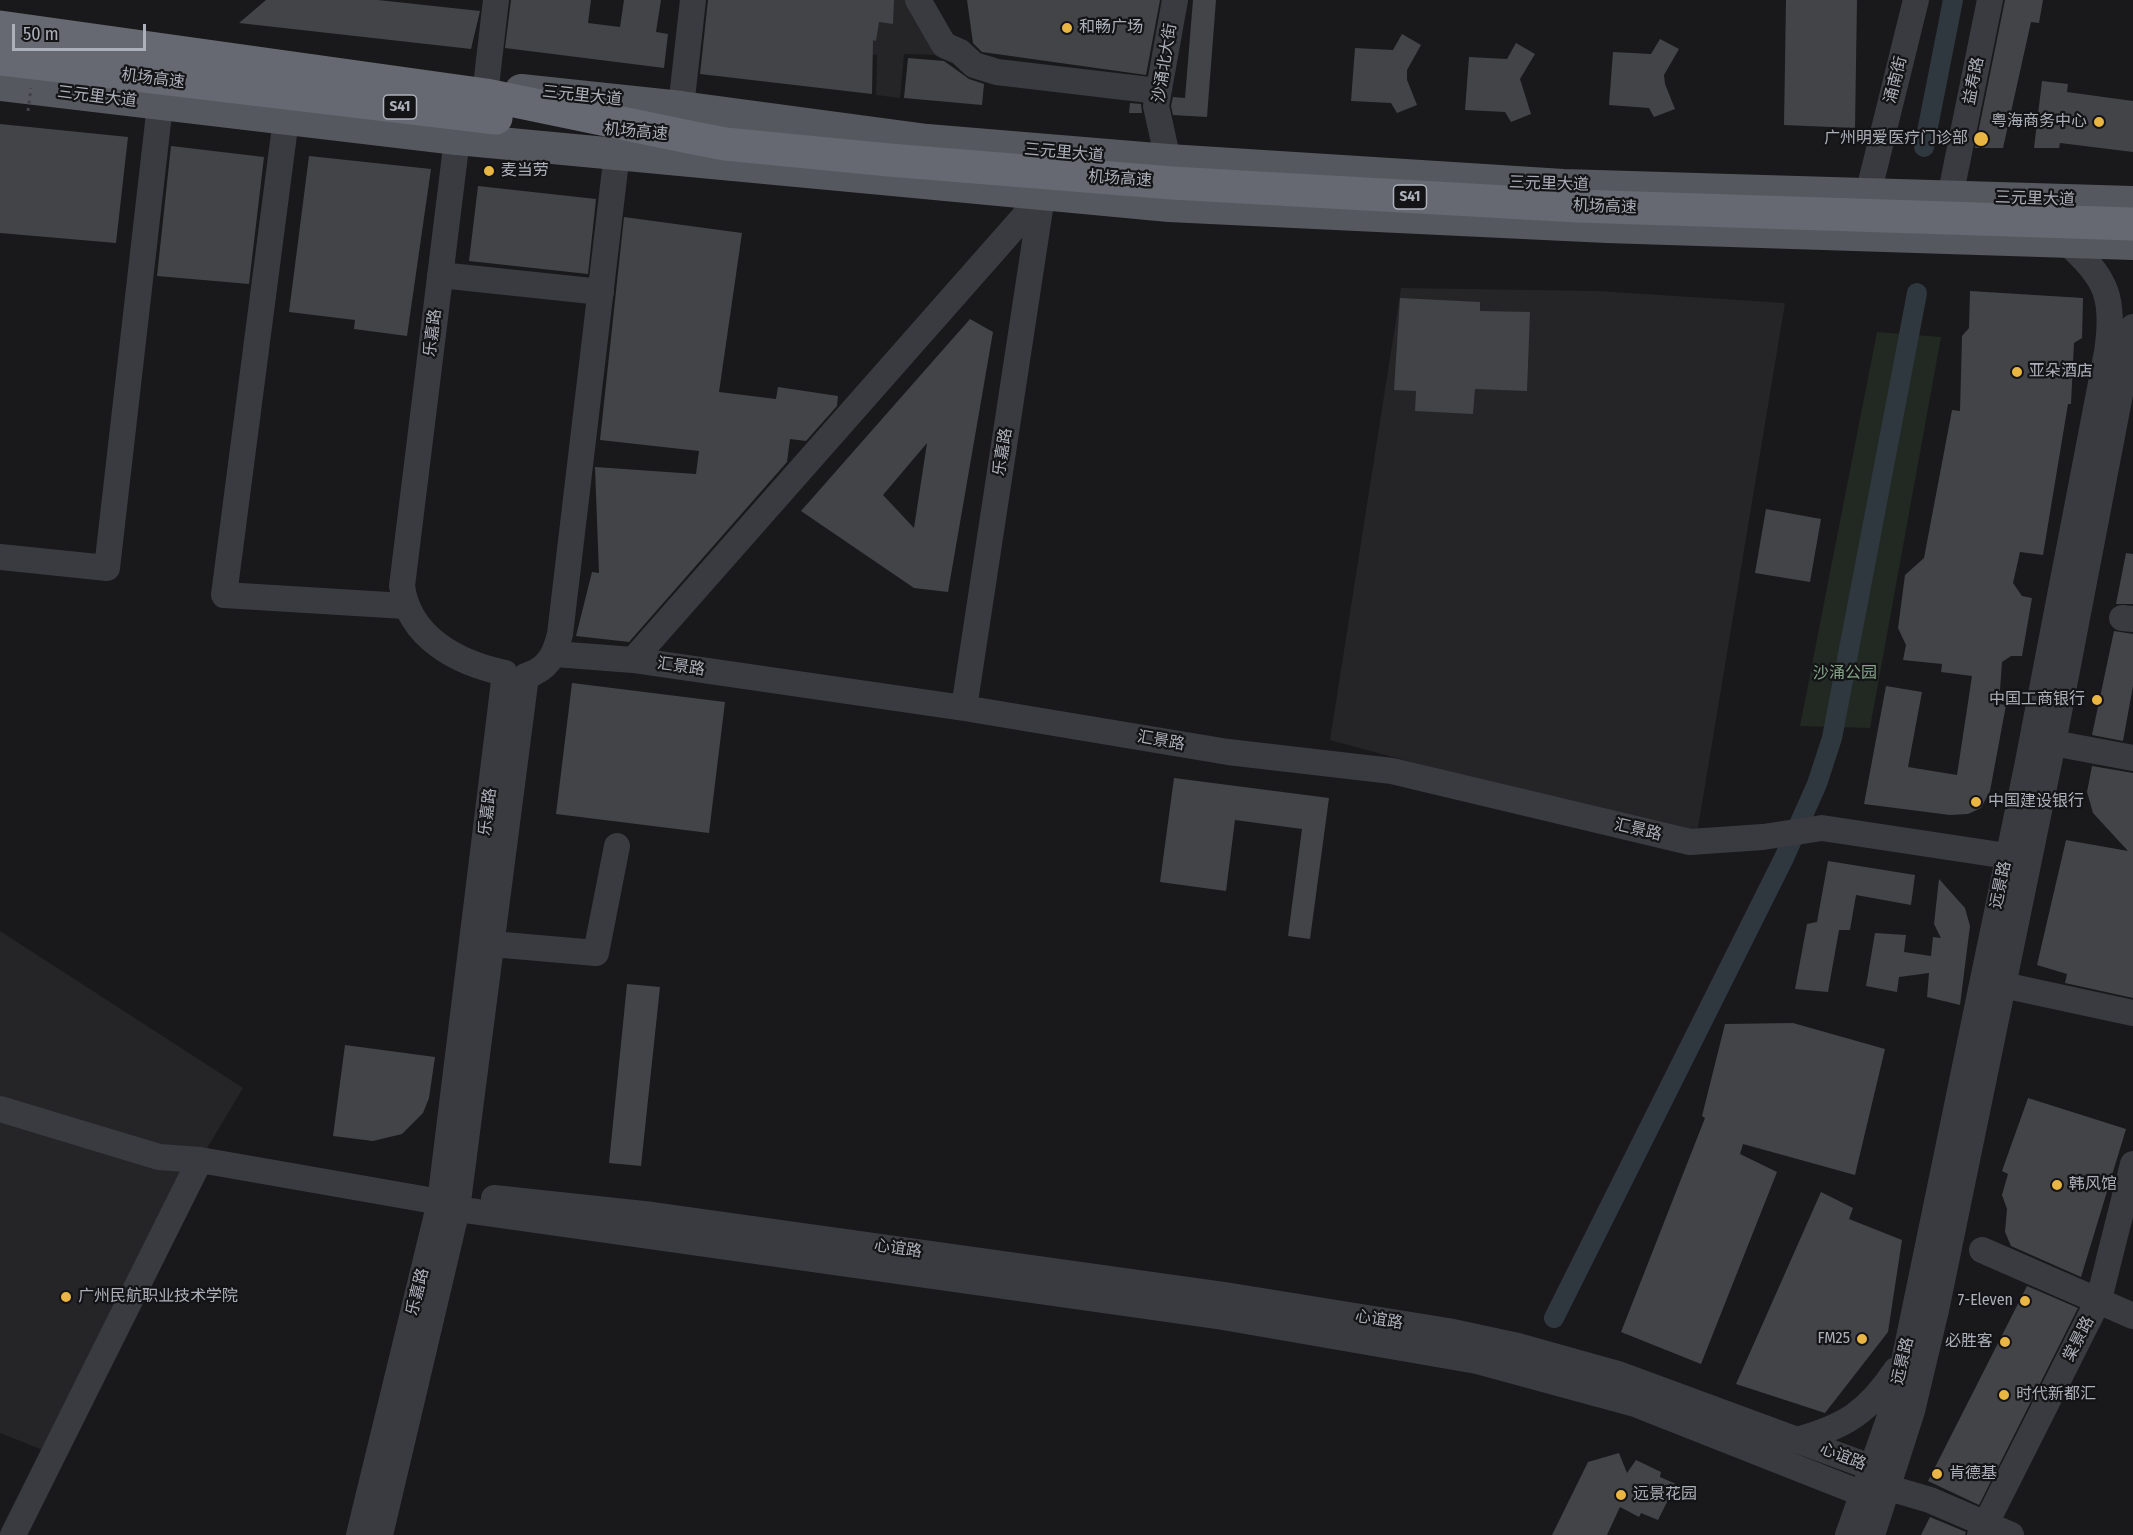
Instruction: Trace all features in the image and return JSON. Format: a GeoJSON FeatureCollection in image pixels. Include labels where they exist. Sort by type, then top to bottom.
{"type":"FeatureCollection","features":[{"type":"Feature","properties":{"kind":"highway"},"geometry":{"type":"LineString","coordinates":[[0,27],[486,95],[686,129]]}},
{"type":"Feature","properties":{"kind":"highway"},"geometry":{"type":"LineString","coordinates":[[0,59],[111,74]]}},
{"type":"Feature","properties":{"kind":"highway"},"geometry":{"type":"LineString","coordinates":[[0,74],[111,74]]}},
{"type":"Feature","properties":{"kind":"highway","name":"机场高速"},"geometry":{"type":"LineString","coordinates":[[111,74],[481,117],[686,129],[725,144],[922,163],[1172,183],[1566,205],[2133,224]]}},
{"type":"Feature","properties":{"kind":"main road","name":"三元里大道"},"geometry":{"type":"LineString","coordinates":[[0,42],[622,100],[686,129],[1042,196],[1169,206],[1470,221],[2133,244]]}},
{"type":"Feature","properties":{"kind":"main road","name":"三元里大道"},"geometry":{"type":"LineString","coordinates":[[0,85],[457,139],[617,155],[686,129],[927,140],[1483,182],[2133,202]]}},
{"type":"Feature","properties":{"kind":"street"},"geometry":{"type":"LineString","coordinates":[[486,86],[496,0]]}},
{"type":"Feature","properties":{"kind":"street"},"geometry":{"type":"LineString","coordinates":[[686,129],[693,0]]}},
{"type":"Feature","properties":{"kind":"street"},"geometry":{"type":"LineString","coordinates":[[918,0],[944,45],[960,52],[974,64],[997,72],[1158,91]]}},
{"type":"Feature","properties":{"kind":"street","name":"沙涌北大街"},"geometry":{"type":"LineString","coordinates":[[1168,160],[1156,106],[1175,0]]}},
{"type":"Feature","properties":{"kind":"street","name":"涌南街"},"geometry":{"type":"LineString","coordinates":[[1868,194],[1916,0]]}},
{"type":"Feature","properties":{"kind":"street","name":"益寿路"},"geometry":{"type":"LineString","coordinates":[[1950,197],[1990,0]]}},
{"type":"Feature","properties":{"kind":"street"},"geometry":{"type":"LineString","coordinates":[[286,119],[224,595],[405,606],[425,633],[460,659],[516,674],[540,672],[555,654],[601,292],[622,100]]}},
{"type":"Feature","properties":{"kind":"street"},"geometry":{"type":"LineString","coordinates":[[0,557],[107,568],[160,105]]}},
{"type":"Feature","properties":{"kind":"street","name":"乐嘉路"},"geometry":{"type":"LineString","coordinates":[[405,606],[402,586],[404,566],[457,139]]}},
{"type":"Feature","properties":{"kind":"street"},"geometry":{"type":"LineString","coordinates":[[633,660],[1042,196]]}},
{"type":"Feature","properties":{"kind":"street","name":"乐嘉路"},"geometry":{"type":"LineString","coordinates":[[964,708],[1042,196]]}},
{"type":"Feature","properties":{"kind":"street","name":"远景路"},"geometry":{"type":"LineString","coordinates":[[1848,1535],[1888,1422],[1905,1357],[2041,699],[2111,329],[2106,290],[2097,272],[2067,243]]}},
{"type":"Feature","properties":{"kind":"street"},"geometry":{"type":"LineString","coordinates":[[440,275],[601,292]]}},
{"type":"Feature","properties":{"kind":"street","name":"远景路"},"geometry":{"type":"LineString","coordinates":[[1872,1535],[1889,1488],[1925,1359],[2052,743],[2133,327]]}},
{"type":"Feature","properties":{"kind":"street","name":"汇景路"},"geometry":{"type":"LineString","coordinates":[[555,654],[633,660],[964,708],[1228,752],[1392,771],[1690,842],[1763,837],[1822,828],[2007,856]]}},
{"type":"Feature","properties":{"kind":"street","name":"乐嘉路"},"geometry":{"type":"LineString","coordinates":[[380,1535],[452,1202],[492,944],[516,674]]}},
{"type":"Feature","properties":{"kind":"street","name":"乐嘉路"},"geometry":{"type":"LineString","coordinates":[[359,1535],[452,1202],[516,674]]}},
{"type":"Feature","properties":{"kind":"street"},"geometry":{"type":"LineString","coordinates":[[2052,743],[2133,758]]}},
{"type":"Feature","properties":{"kind":"street"},"geometry":{"type":"LineString","coordinates":[[492,944],[596,953],[617,846]]}},
{"type":"Feature","properties":{"kind":"street"},"geometry":{"type":"LineString","coordinates":[[2003,985],[2133,1013]]}},
{"type":"Feature","properties":{"kind":"street"},"geometry":{"type":"LineString","coordinates":[[0,1109],[159,1157],[200,1160],[452,1202]]}},
{"type":"Feature","properties":{"kind":"street"},"geometry":{"type":"LineString","coordinates":[[13,1535],[200,1160]]}},
{"type":"Feature","properties":{"kind":"street","name":"棠景路"},"geometry":{"type":"LineString","coordinates":[[1983,1529],[2099,1299],[2133,1164]]}},
{"type":"Feature","properties":{"kind":"street","name":"心谊路"},"geometry":{"type":"LineString","coordinates":[[452,1202],[653,1215],[1225,1295],[1448,1331],[1528,1349],[1618,1374],[1873,1468],[1889,1488],[1863,1494],[1635,1404],[1478,1361],[1253,1321],[452,1202]]}},
{"type":"Feature","properties":{"kind":"street"},"geometry":{"type":"LineString","coordinates":[[1982,1250],[2099,1299],[2133,1317]]}},
{"type":"Feature","properties":{"kind":"street"},"geometry":{"type":"LineString","coordinates":[[1796,1440],[1836,1427],[1856,1417],[1885,1387],[1905,1357]]}},
{"type":"Feature","properties":{"kind":"street"},"geometry":{"type":"LineString","coordinates":[[1889,1488],[1930,1500],[1983,1529],[2012,1535]]}},
{"type":"Feature","properties":{"kind":"shaded area"},"geometry":{"type":"Polygon","coordinates":[[[735,0],[912,0],[943,55],[904,54],[900,98],[876,95],[877,55],[731,37],[735,0]]]}},
{"type":"Feature","properties":{"kind":"shaded area"},"geometry":{"type":"Polygon","coordinates":[[[1401,288],[1597,291],[1785,303],[1697,834],[1537,796],[1330,740],[1401,288]]]}},
{"type":"Feature","properties":{"kind":"shaded area","name":"广州民航职业技术学院"},"geometry":{"type":"Polygon","coordinates":[[[0,931],[243,1088],[200,1160],[53,1454],[0,1433],[0,931]]]}},
{"type":"Feature","properties":{"kind":"green space","name":"沙涌公园"},"geometry":{"type":"Polygon","coordinates":[[[1877,332],[1941,337],[1870,728],[1800,726],[1877,332]]]}},
{"type":"Feature","properties":{"kind":"building"},"geometry":{"type":"Polygon","coordinates":[[[266,0],[378,0],[480,11],[471,49],[239,23],[266,0]]]}},
{"type":"Feature","properties":{"kind":"building"},"geometry":{"type":"Polygon","coordinates":[[[511,0],[591,0],[588,23],[620,27],[624,0],[661,0],[656,32],[668,34],[664,68],[505,48],[511,0]]]}},
{"type":"Feature","properties":{"kind":"building"},"geometry":{"type":"Polygon","coordinates":[[[708,0],[894,0],[893,24],[879,22],[876,41],[873,40],[872,94],[700,74],[708,0]]]}},
{"type":"Feature","properties":{"kind":"building","name":"和畅广场"},"geometry":{"type":"Polygon","coordinates":[[[967,0],[1160,0],[1146,75],[982,52],[973,43],[967,0]]]}},
{"type":"Feature","properties":{"kind":"building"},"geometry":{"type":"Polygon","coordinates":[[[1193,0],[1216,0],[1207,117],[1173,115],[1171,106],[1173,97],[1185,98],[1193,0]]]}},
{"type":"Feature","properties":{"kind":"building"},"geometry":{"type":"Polygon","coordinates":[[[1786,0],[1857,0],[1855,128],[1784,125],[1786,0]]]}},
{"type":"Feature","properties":{"kind":"building"},"geometry":{"type":"Polygon","coordinates":[[[2005,0],[2043,0],[2039,23],[2031,22],[2003,148],[1975,148],[2005,0]]]}},
{"type":"Feature","properties":{"kind":"building"},"geometry":{"type":"Polygon","coordinates":[[[1402,34],[1421,45],[1407,70],[1407,80],[1417,105],[1397,113],[1391,103],[1351,101],[1355,48],[1393,50],[1402,34]]]}},
{"type":"Feature","properties":{"kind":"building"},"geometry":{"type":"Polygon","coordinates":[[[1660,39],[1679,49],[1664,75],[1665,84],[1675,109],[1654,117],[1649,108],[1609,105],[1613,52],[1651,54],[1660,39]]]}},
{"type":"Feature","properties":{"kind":"building"},"geometry":{"type":"Polygon","coordinates":[[[1516,43],[1535,54],[1520,79],[1531,114],[1511,122],[1505,112],[1465,110],[1469,57],[1507,59],[1516,43]]]}},
{"type":"Feature","properties":{"kind":"building"},"geometry":{"type":"Polygon","coordinates":[[[908,58],[944,61],[969,79],[984,84],[982,105],[904,98],[908,58]]]}},
{"type":"Feature","properties":{"kind":"building","name":"粤海商务中心"},"geometry":{"type":"Polygon","coordinates":[[[2042,81],[2068,84],[2067,92],[2133,101],[2133,152],[2060,143],[2059,148],[2034,148],[2042,81]]]}},
{"type":"Feature","properties":{"kind":"building"},"geometry":{"type":"Polygon","coordinates":[[[1130,103],[1141,104],[1142,113],[1129,113],[1130,103]]]}},
{"type":"Feature","properties":{"kind":"building"},"geometry":{"type":"Polygon","coordinates":[[[0,124],[128,137],[116,243],[0,233],[0,124]]]}},
{"type":"Feature","properties":{"kind":"building"},"geometry":{"type":"Polygon","coordinates":[[[171,146],[264,157],[249,284],[157,276],[171,146]]]}},
{"type":"Feature","properties":{"kind":"building"},"geometry":{"type":"Polygon","coordinates":[[[309,156],[431,169],[407,336],[354,329],[355,320],[289,312],[309,156]]]}},
{"type":"Feature","properties":{"kind":"building"},"geometry":{"type":"Polygon","coordinates":[[[478,186],[596,199],[588,274],[469,261],[478,186]]]}},
{"type":"Feature","properties":{"kind":"building"},"geometry":{"type":"Polygon","coordinates":[[[624,217],[742,233],[719,392],[776,399],[778,387],[838,396],[837,406],[806,441],[790,439],[787,462],[629,642],[576,636],[592,572],[599,573],[595,467],[696,474],[699,451],[600,440],[624,217]]]}},
{"type":"Feature","properties":{"kind":"building"},"geometry":{"type":"Polygon","coordinates":[[[1970,291],[2083,298],[2082,338],[2074,343],[2071,404],[2068,404],[2043,555],[2020,552],[2013,583],[2022,596],[2032,598],[2022,656],[2011,656],[2002,662],[1999,704],[2006,705],[1990,791],[1981,808],[1968,814],[1950,815],[1864,804],[1886,686],[1922,692],[1908,767],[1957,775],[1972,676],[1941,672],[1942,664],[1903,660],[1906,645],[1898,628],[1905,575],[1924,558],[1952,410],[1960,411],[1962,336],[1969,328],[1970,291]]]}},
{"type":"Feature","properties":{"kind":"building"},"geometry":{"type":"Polygon","coordinates":[[[1400,298],[1480,302],[1480,311],[1530,312],[1527,391],[1475,389],[1473,414],[1415,411],[1416,391],[1394,390],[1400,298]]]}},
{"type":"Feature","properties":{"kind":"building"},"geometry":{"type":"Polygon","coordinates":[[[970,319],[993,332],[948,592],[914,588],[801,511],[970,319]],[[927,443],[883,495],[914,528],[927,443]]]}},
{"type":"Feature","properties":{"kind":"building"},"geometry":{"type":"Polygon","coordinates":[[[1766,509],[1821,519],[1810,582],[1755,573],[1766,509]]]}},
{"type":"Feature","properties":{"kind":"building"},"geometry":{"type":"Polygon","coordinates":[[[2126,553],[2133,554],[2133,604],[2116,604],[2126,553]]]}},
{"type":"Feature","properties":{"kind":"building"},"geometry":{"type":"Polygon","coordinates":[[[2114,631],[2133,634],[2133,686],[2123,741],[2092,735],[2114,631]]]}},
{"type":"Feature","properties":{"kind":"building"},"geometry":{"type":"Polygon","coordinates":[[[572,683],[725,702],[709,833],[556,814],[572,683]]]}},
{"type":"Feature","properties":{"kind":"building"},"geometry":{"type":"Polygon","coordinates":[[[2092,766],[2133,773],[2133,998],[2065,983],[2067,974],[2037,965],[2066,840],[2128,851],[2093,813],[2087,792],[2092,766]]]}},
{"type":"Feature","properties":{"kind":"building"},"geometry":{"type":"Polygon","coordinates":[[[1174,778],[1329,798],[1310,939],[1288,936],[1302,829],[1235,820],[1226,891],[1160,882],[1174,778]]]}},
{"type":"Feature","properties":{"kind":"building"},"geometry":{"type":"Polygon","coordinates":[[[1828,861],[1915,875],[1911,905],[1856,895],[1850,930],[1839,930],[1828,992],[1795,989],[1807,924],[1817,922],[1828,861]]]}},
{"type":"Feature","properties":{"kind":"building"},"geometry":{"type":"Polygon","coordinates":[[[1939,879],[1965,908],[1970,926],[1960,1005],[1927,997],[1929,973],[1899,977],[1897,992],[1866,986],[1875,933],[1906,935],[1904,952],[1931,956],[1933,937],[1941,938],[1934,924],[1939,879]]]}},
{"type":"Feature","properties":{"kind":"building"},"geometry":{"type":"Polygon","coordinates":[[[627,984],[660,987],[641,1166],[609,1163],[627,984]]]}},
{"type":"Feature","properties":{"kind":"building"},"geometry":{"type":"Polygon","coordinates":[[[1793,1023],[1885,1049],[1855,1175],[1743,1144],[1740,1154],[1777,1172],[1701,1364],[1621,1332],[1705,1118],[1702,1116],[1725,1024],[1793,1023]]]}},
{"type":"Feature","properties":{"kind":"building"},"geometry":{"type":"Polygon","coordinates":[[[345,1045],[435,1057],[429,1098],[423,1113],[402,1134],[373,1141],[333,1136],[345,1045]]]}},
{"type":"Feature","properties":{"kind":"building","name":"韩风馆"},"geometry":{"type":"Polygon","coordinates":[[[2028,1098],[2126,1129],[2081,1277],[2011,1246],[2005,1232],[2007,1209],[2002,1195],[2008,1174],[2002,1171],[2028,1098]]]}},
{"type":"Feature","properties":{"kind":"building"},"geometry":{"type":"Polygon","coordinates":[[[1821,1192],[1853,1208],[1849,1219],[1902,1240],[1888,1332],[1825,1413],[1736,1384],[1821,1192]]]}},
{"type":"Feature","properties":{"kind":"building","name":"时代新都汇"},"geometry":{"type":"Polygon","coordinates":[[[2027,1286],[2078,1308],[1979,1505],[1928,1481],[2027,1286]]]}},
{"type":"Feature","properties":{"kind":"building","name":"远景花园"},"geometry":{"type":"Polygon","coordinates":[[[1619,1453],[1627,1473],[1636,1460],[1661,1472],[1660,1477],[1676,1484],[1658,1520],[1641,1513],[1639,1517],[1620,1507],[1607,1535],[1552,1535],[1588,1462],[1619,1453]]]}},
{"type":"Feature","properties":{"kind":"building"},"geometry":{"type":"Polygon","coordinates":[[[1930,1517],[1966,1532],[1965,1535],[1921,1535],[1930,1517]]]}},
{"type":"Feature","properties":{"kind":"waterway"},"geometry":{"type":"LineString","coordinates":[[1924,147],[1953,0]]}},
{"type":"Feature","properties":{"kind":"waterway"},"geometry":{"type":"LineString","coordinates":[[1554,1318],[1784,858],[1817,784],[1832,738],[1917,293]]}},
{"type":"Feature","properties":{"kind":"place","name":"和畅广场"},"geometry":{"type":"Point","coordinates":[1067,28]}},
{"type":"Feature","properties":{"kind":"place","name":"粤海商务中心"},"geometry":{"type":"Point","coordinates":[2099,122]}},
{"type":"Feature","properties":{"kind":"place","name":"广州明爱医疗门诊部"},"geometry":{"type":"Point","coordinates":[1981,139]}},
{"type":"Feature","properties":{"kind":"place","name":"麦当劳"},"geometry":{"type":"Point","coordinates":[489,171]}},
{"type":"Feature","properties":{"kind":"place","name":"亚朵酒店"},"geometry":{"type":"Point","coordinates":[2017,372]}},
{"type":"Feature","properties":{"kind":"place","name":"中国工商银行"},"geometry":{"type":"Point","coordinates":[2097,700]}},
{"type":"Feature","properties":{"kind":"place","name":"中国建设银行"},"geometry":{"type":"Point","coordinates":[1976,802]}},
{"type":"Feature","properties":{"kind":"place","name":"韩风馆"},"geometry":{"type":"Point","coordinates":[2057,1185]}},
{"type":"Feature","properties":{"kind":"place","name":"广州民航职业技术学院"},"geometry":{"type":"Point","coordinates":[66,1297]}},
{"type":"Feature","properties":{"kind":"place","name":"7-Eleven"},"geometry":{"type":"Point","coordinates":[2025,1301]}},
{"type":"Feature","properties":{"kind":"place","name":"FM25"},"geometry":{"type":"Point","coordinates":[1862,1339]}},
{"type":"Feature","properties":{"kind":"place","name":"必胜客"},"geometry":{"type":"Point","coordinates":[2005,1342]}},
{"type":"Feature","properties":{"kind":"place","name":"时代新都汇"},"geometry":{"type":"Point","coordinates":[2004,1395]}},
{"type":"Feature","properties":{"kind":"place","name":"肯德基"},"geometry":{"type":"Point","coordinates":[1937,1474]}},
{"type":"Feature","properties":{"kind":"place","name":"远景花园"},"geometry":{"type":"Point","coordinates":[1621,1495]}}]}
